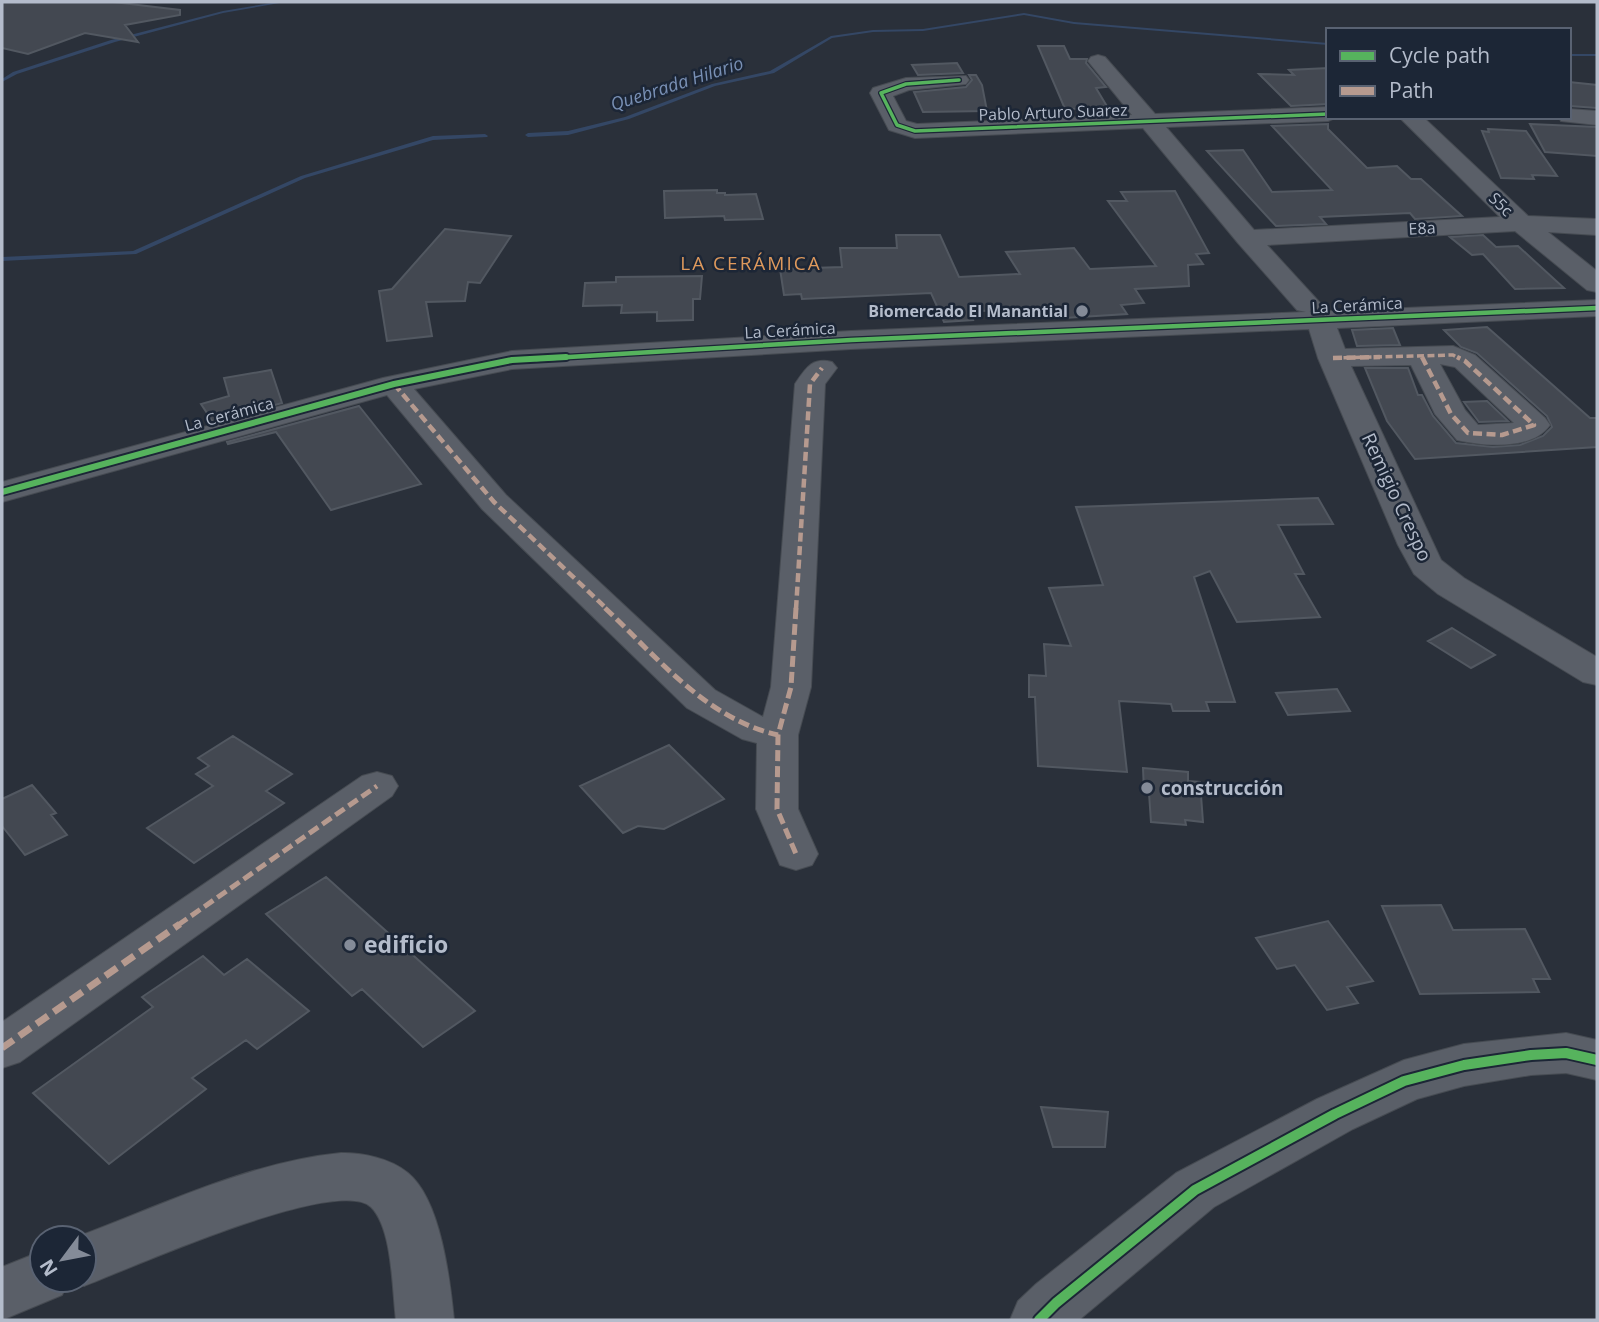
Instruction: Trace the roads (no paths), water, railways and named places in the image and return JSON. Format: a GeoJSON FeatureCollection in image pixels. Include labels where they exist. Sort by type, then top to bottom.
{"type":"FeatureCollection","features":[{"type":"Feature","properties":{"kind":"street","name":"Remigio Crespo"},"geometry":{"type":"LineString","coordinates":[[1098,61],[1314,313],[1332,346],[1333,358],[1415,545],[1427,566],[1451,586],[1597,673]]}},
{"type":"Feature","properties":{"kind":"street","name":"Pablo Arturo Suarez"},"geometry":{"type":"LineString","coordinates":[[959,80],[906,84],[881,93],[897,125],[915,131],[1326,114]]}},
{"type":"Feature","properties":{"kind":"street"},"geometry":{"type":"LineString","coordinates":[[1571,116],[1597,118]]}},
{"type":"Feature","properties":{"kind":"street","name":"S5c"},"geometry":{"type":"LineString","coordinates":[[1412,119],[1521,223],[1597,284]]}},
{"type":"Feature","properties":{"kind":"street"},"geometry":{"type":"LineString","coordinates":[[1336,211],[1354,232]]}},
{"type":"Feature","properties":{"kind":"street","name":"E8a"},"geometry":{"type":"LineString","coordinates":[[1247,238],[1521,223],[1597,227]]}},
{"type":"Feature","properties":{"kind":"street","name":"La Cerámica"},"geometry":{"type":"LineString","coordinates":[[2,492],[394,384],[512,359],[1314,313],[1597,308]]}},
{"type":"Feature","properties":{"kind":"street"},"geometry":{"type":"LineString","coordinates":[[1333,358],[1422,357]]}},
{"type":"Feature","properties":{"kind":"street"},"geometry":{"type":"LineString","coordinates":[[796,855],[777,809],[778,735],[791,687],[810,384],[822,369]]}},
{"type":"Feature","properties":{"kind":"street"},"geometry":{"type":"LineString","coordinates":[[394,384],[494,502],[701,699],[756,730],[778,735]]}},
{"type":"Feature","properties":{"kind":"street"},"geometry":{"type":"LineString","coordinates":[[2,1048],[377,786]]}},
{"type":"Feature","properties":{"kind":"street"},"geometry":{"type":"LineString","coordinates":[[1040,1320],[1056,1303],[1195,1190],[1335,1114],[1404,1081],[1464,1065],[1531,1055],[1566,1053],[1597,1060]]}},
{"type":"Feature","properties":{"kind":"street"},"geometry":{"type":"LineString","coordinates":[[98,1255],[251,1196],[329,1177],[360,1177],[382,1184],[395,1195],[408,1222],[417,1260],[425,1320]]}},
{"type":"Feature","properties":{"kind":"street"},"geometry":{"type":"LineString","coordinates":[[2,1294],[28,1282]]}},
{"type":"Feature","properties":{"kind":"waterway"},"geometry":{"type":"LineString","coordinates":[[2,81],[15,73],[113,41],[223,12],[283,2]]}},
{"type":"Feature","properties":{"kind":"waterway","name":"Quebrada Hilario"},"geometry":{"type":"LineString","coordinates":[[528,135],[568,133],[627,118],[714,85],[772,72],[831,37],[873,31],[923,30],[1024,14],[1074,23],[1326,44]]}},
{"type":"Feature","properties":{"kind":"waterway","name":"Quebrada Hilario"},"geometry":{"type":"LineString","coordinates":[[1571,55],[1597,55]]}},
{"type":"Feature","properties":{"kind":"waterway","name":"Quebrada Hilario"},"geometry":{"type":"LineString","coordinates":[[2,259],[134,253],[303,177],[433,138],[485,136]]}},
{"type":"Feature","properties":{"kind":"place","name":"Biomercado El Manantial"},"geometry":{"type":"Point","coordinates":[1082,311]}},
{"type":"Feature","properties":{"kind":"place","name":"construcción"},"geometry":{"type":"Point","coordinates":[1147,788]}},
{"type":"Feature","properties":{"kind":"place","name":"edificio"},"geometry":{"type":"Point","coordinates":[350,945]}},
{"type":"Feature","properties":{"kind":"district","name":"LA CERÁMICA"},"geometry":{"type":"Point","coordinates":[751,263]}}]}
